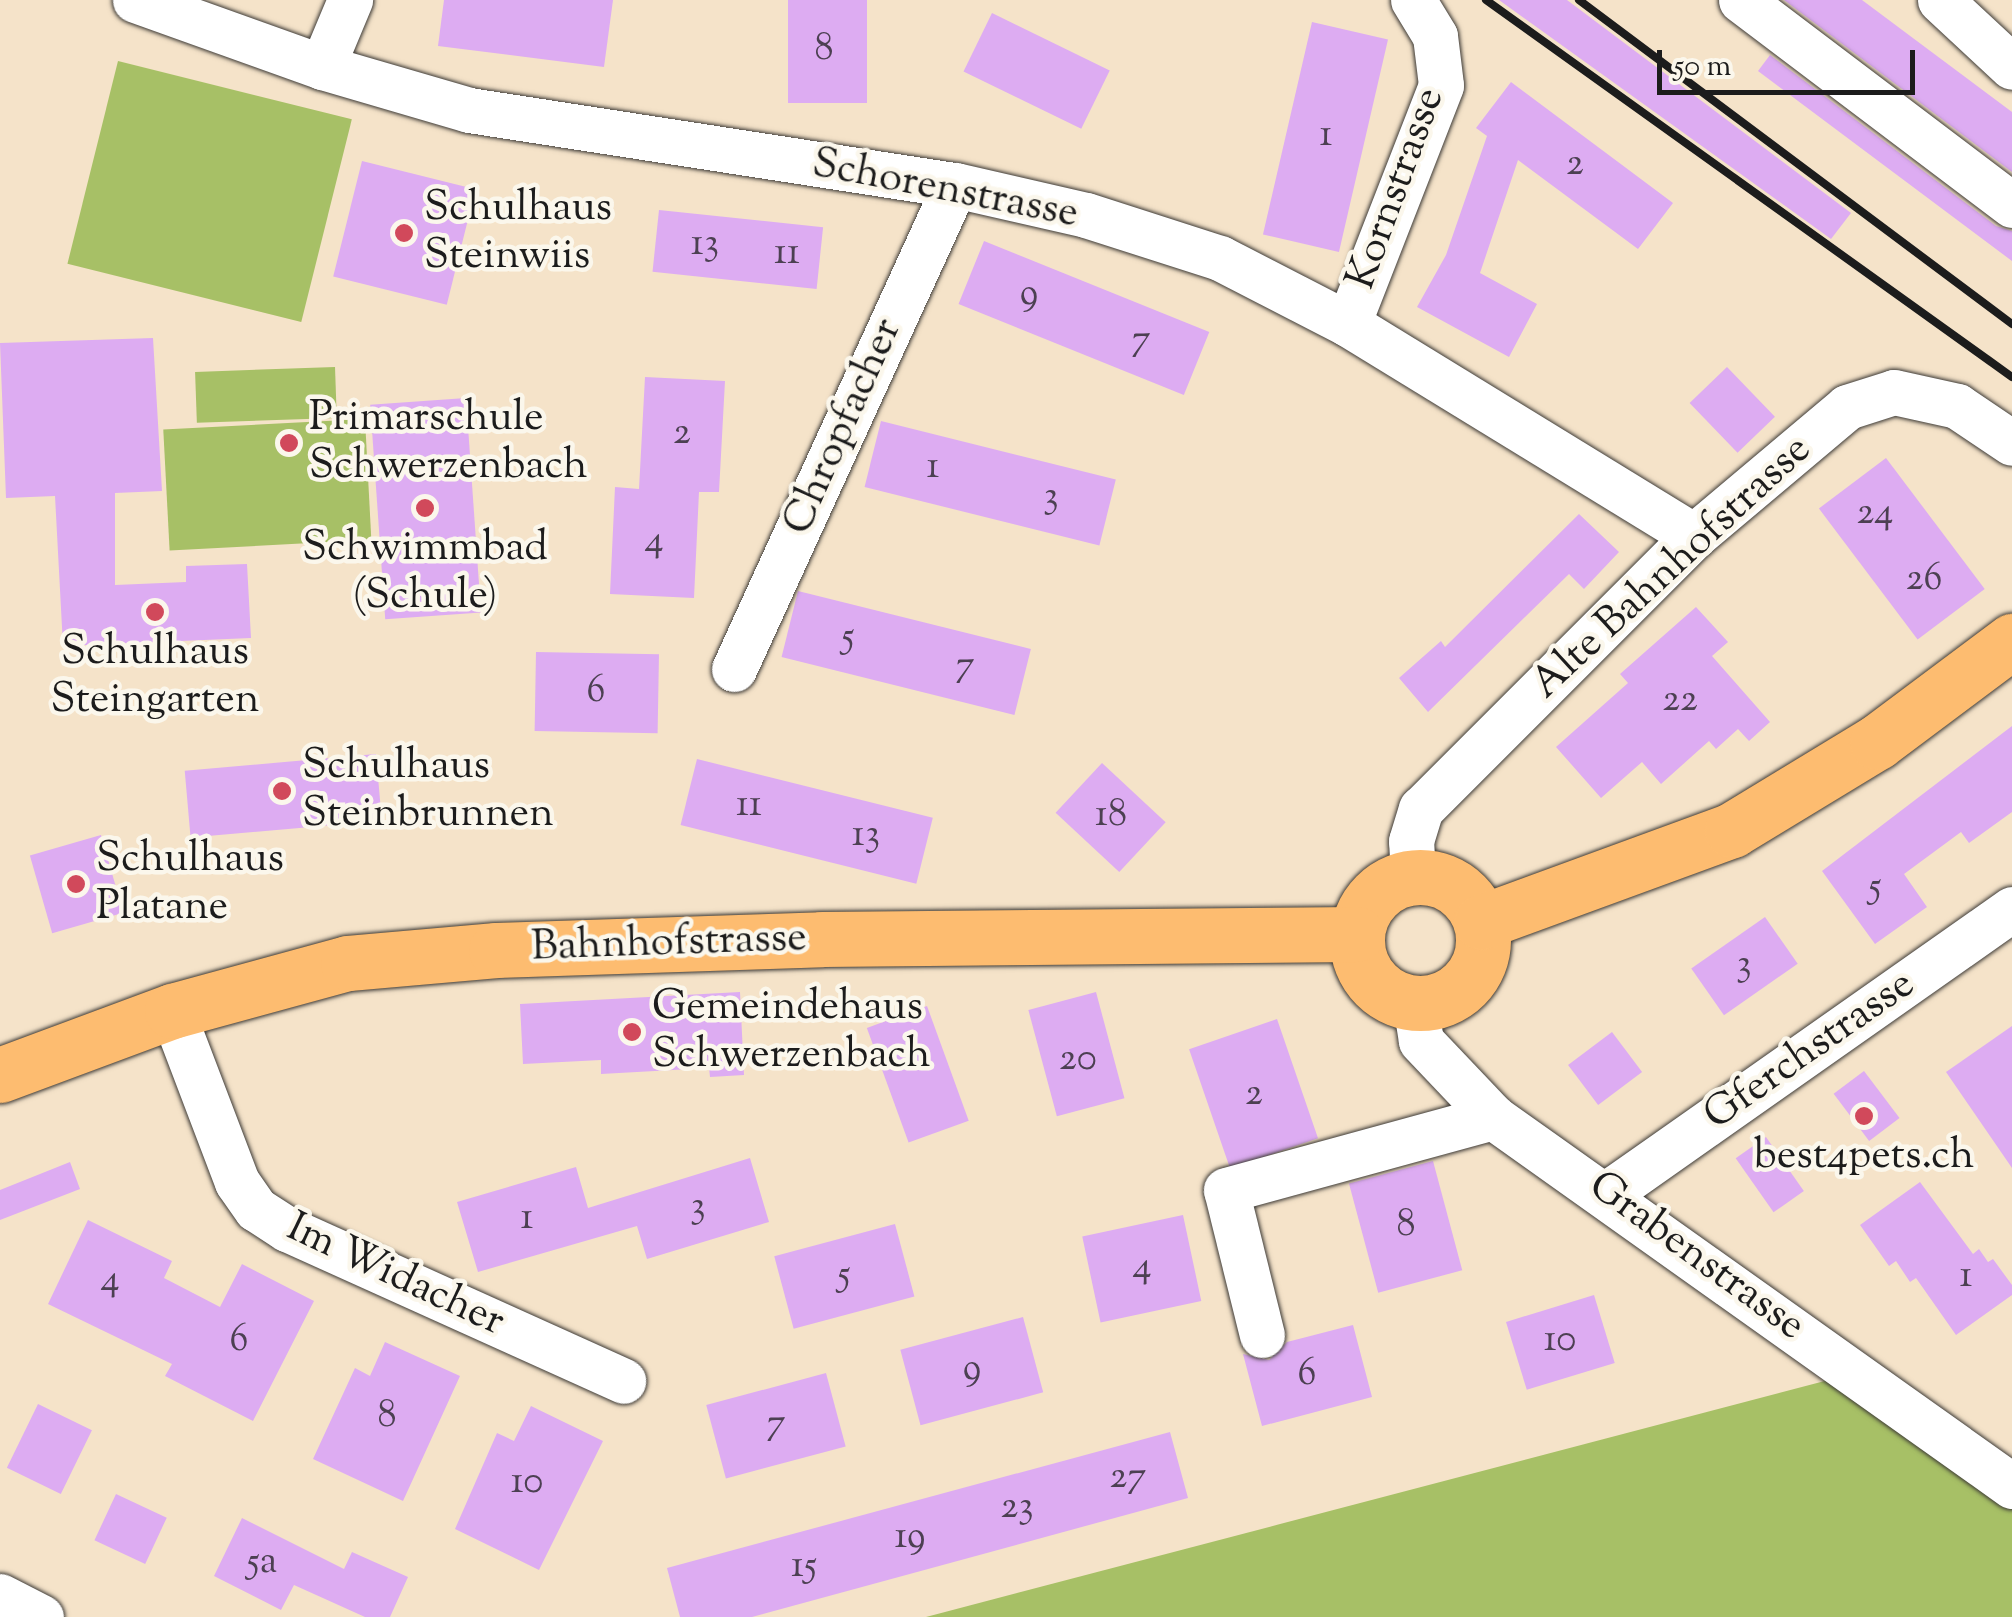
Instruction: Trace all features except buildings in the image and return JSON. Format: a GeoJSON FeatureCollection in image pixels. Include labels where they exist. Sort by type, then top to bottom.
{"type":"FeatureCollection","features":[{"type":"Feature","properties":{"kind":"main road"},"geometry":{"type":"LineString","coordinates":[[1481,922],[1732,830],[1877,742],[2012,641]]}},
{"type":"Feature","properties":{"kind":"main road"},"geometry":{"type":"LineString","coordinates":[[1413,877],[1462,892],[1481,922],[1482,956],[1475,972],[1449,996],[1415,1003],[1396,998],[1366,972],[1357,934],[1382,890],[1413,877]]}},
{"type":"Feature","properties":{"kind":"main road","name":"Bahnhofstrasse"},"geometry":{"type":"LineString","coordinates":[[0,1075],[172,1012],[348,963],[496,950],[1357,934]]}},
{"type":"Feature","properties":{"kind":"street","name":"Schorenstrasse"},"geometry":{"type":"LineString","coordinates":[[135,0],[322,67],[469,110],[955,184],[1086,215],[1220,258],[1348,324],[1694,536]]}},
{"type":"Feature","properties":{"kind":"street"},"geometry":{"type":"LineString","coordinates":[[322,67],[350,0]]}},
{"type":"Feature","properties":{"kind":"street","name":"Kornstrasse"},"geometry":{"type":"LineString","coordinates":[[1348,324],[1440,85],[1436,36],[1413,0]]}},
{"type":"Feature","properties":{"kind":"street"},"geometry":{"type":"LineString","coordinates":[[1740,0],[2012,205]]}},
{"type":"Feature","properties":{"kind":"street"},"geometry":{"type":"LineString","coordinates":[[1940,0],[2012,68]]}},
{"type":"Feature","properties":{"kind":"street","name":"Chropfacher"},"geometry":{"type":"LineString","coordinates":[[734,669],[955,184]]}},
{"type":"Feature","properties":{"kind":"street","name":"Alte Bahnhofstrasse"},"geometry":{"type":"LineString","coordinates":[[1413,877],[1410,841],[1422,809],[1694,536],[1847,407],[1894,392],[1958,406],[2012,443]]}},
{"type":"Feature","properties":{"kind":"street","name":"Gferchstrasse"},"geometry":{"type":"LineString","coordinates":[[1608,1193],[2012,910]]}},
{"type":"Feature","properties":{"kind":"street","name":"Grabenstrasse"},"geometry":{"type":"LineString","coordinates":[[1415,1003],[1421,1041],[1493,1117],[1608,1193],[2012,1486]]}},
{"type":"Feature","properties":{"kind":"street","name":"Im Widacher"},"geometry":{"type":"LineString","coordinates":[[172,1012],[237,1182],[256,1209],[287,1230],[623,1381]]}},
{"type":"Feature","properties":{"kind":"street"},"geometry":{"type":"LineString","coordinates":[[1262,1335],[1226,1190],[1493,1117]]}},
{"type":"Feature","properties":{"kind":"street"},"geometry":{"type":"LineString","coordinates":[[0,1596],[41,1617]]}},
{"type":"Feature","properties":{"kind":"green space"},"geometry":{"type":"Polygon","coordinates":[[[118,61],[352,119],[301,322],[67,264],[118,61]]]}},
{"type":"Feature","properties":{"kind":"green space"},"geometry":{"type":"Polygon","coordinates":[[[335,367],[337,418],[197,423],[195,372],[335,367]]]}},
{"type":"Feature","properties":{"kind":"green space"},"geometry":{"type":"Polygon","coordinates":[[[365,419],[371,540],[170,550],[163,430],[365,419]]]}},
{"type":"Feature","properties":{"kind":"green space"},"geometry":{"type":"Polygon","coordinates":[[[1859,1372],[2012,1486],[2012,1617],[926,1617],[1859,1372]]]}},
{"type":"Feature","properties":{"kind":"railway"},"geometry":{"type":"LineString","coordinates":[[1486,0],[2012,377]]}},
{"type":"Feature","properties":{"kind":"railway"},"geometry":{"type":"LineString","coordinates":[[1579,0],[2012,324]]}},
{"type":"Feature","properties":{"kind":"place","name":"Schulhaus Steinwiis"},"geometry":{"type":"Point","coordinates":[404,233]}},
{"type":"Feature","properties":{"kind":"place","name":"Primarschule Schwerzenbach"},"geometry":{"type":"Point","coordinates":[289,443]}},
{"type":"Feature","properties":{"kind":"place","name":"Schwimmbad (Schule)"},"geometry":{"type":"Point","coordinates":[425,508]}},
{"type":"Feature","properties":{"kind":"place","name":"Schulhaus Steingarten"},"geometry":{"type":"Point","coordinates":[155,612]}},
{"type":"Feature","properties":{"kind":"place","name":"Schulhaus Steinbrunnen"},"geometry":{"type":"Point","coordinates":[282,791]}},
{"type":"Feature","properties":{"kind":"place","name":"Schulhaus Platane"},"geometry":{"type":"Point","coordinates":[76,884]}},
{"type":"Feature","properties":{"kind":"place","name":"Gemeindehaus Schwerzenbach"},"geometry":{"type":"Point","coordinates":[632,1032]}},
{"type":"Feature","properties":{"kind":"place","name":"best4pets.ch"},"geometry":{"type":"Point","coordinates":[1864,1116]}}]}
